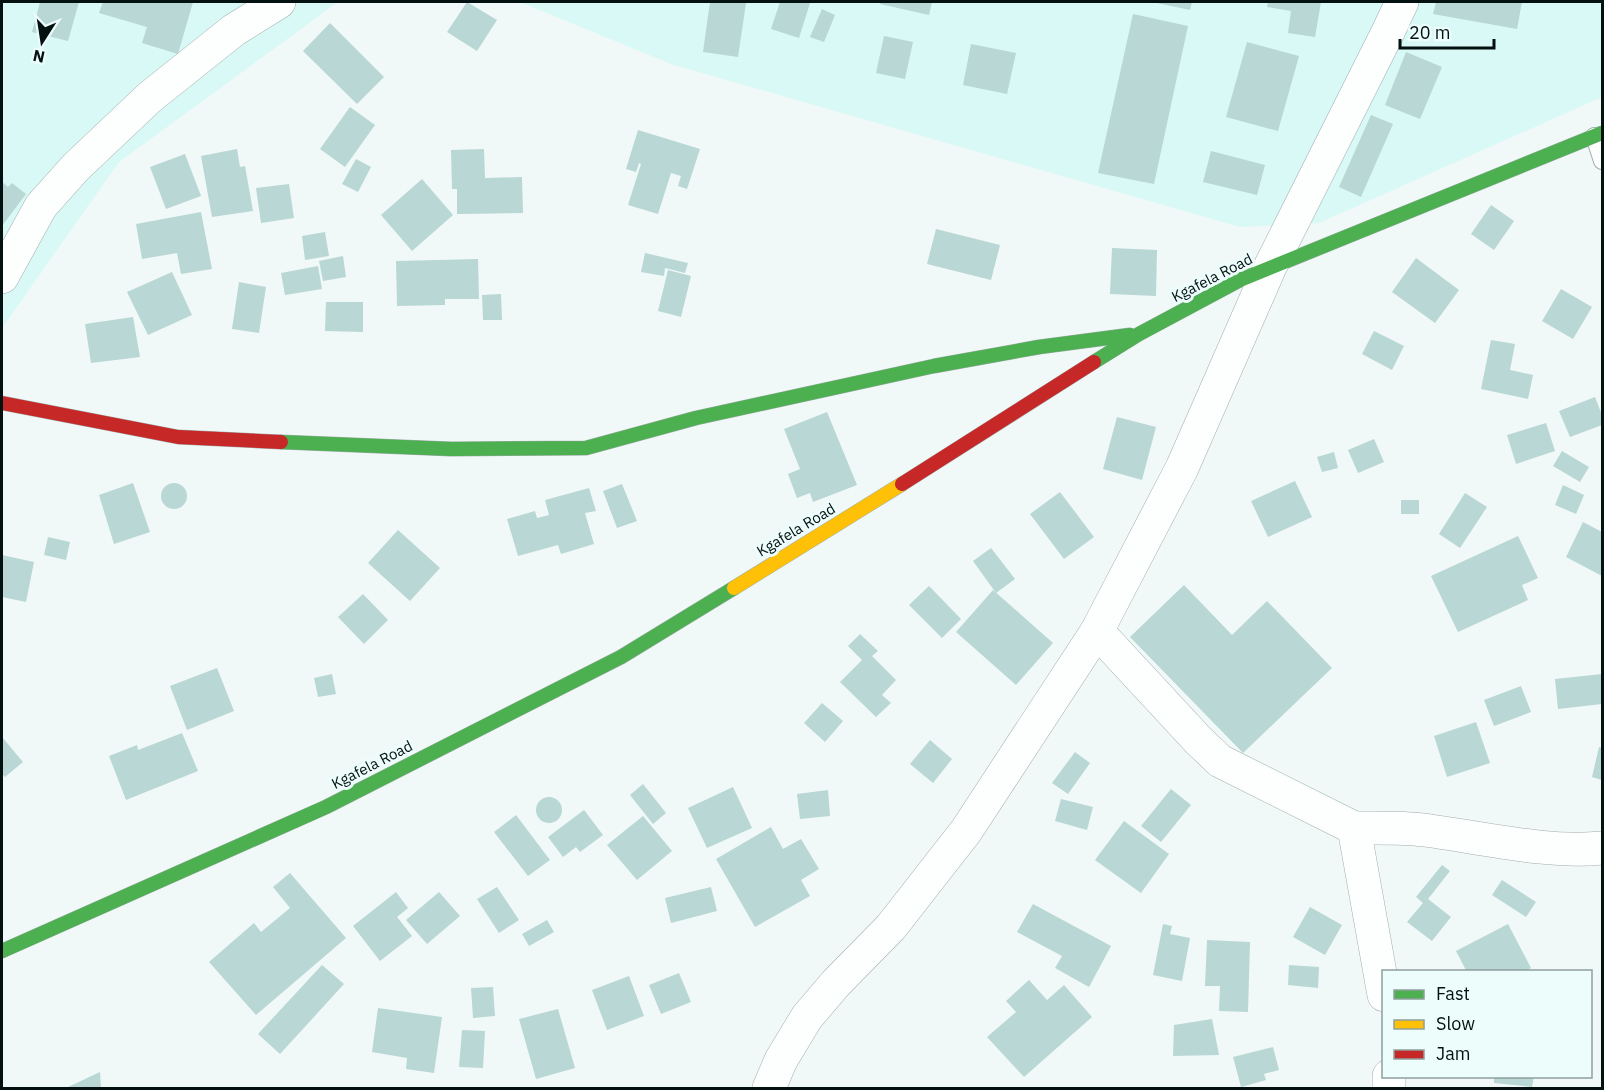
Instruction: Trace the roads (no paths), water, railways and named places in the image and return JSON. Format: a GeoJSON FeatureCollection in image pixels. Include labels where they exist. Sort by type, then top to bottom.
{"type":"FeatureCollection","features":[{"type":"Feature","properties":{"kind":"street"},"geometry":{"type":"LineString","coordinates":[[2,277],[41,206],[76,166],[150,97],[234,30],[279,2]]}},
{"type":"Feature","properties":{"kind":"street"},"geometry":{"type":"LineString","coordinates":[[769,1089],[782,1060],[807,1017],[891,927],[966,831],[1097,631],[1182,468],[1270,267],[1402,2]]}},
{"type":"Feature","properties":{"kind":"street","name":"Kgafela Road"},"geometry":{"type":"LineString","coordinates":[[2,951],[326,807],[621,657],[899,486],[1139,334],[1240,280],[1598,135]]}},
{"type":"Feature","properties":{"kind":"street"},"geometry":{"type":"LineString","coordinates":[[2,403],[178,437],[451,449],[586,448],[696,418],[934,366],[1039,347],[1139,334]]}},
{"type":"Feature","properties":{"kind":"street"},"geometry":{"type":"LineString","coordinates":[[1097,631],[1198,740],[1220,760],[1354,828],[1420,829],[1520,844],[1585,850],[1602,848]]}},
{"type":"Feature","properties":{"kind":"street"},"geometry":{"type":"LineString","coordinates":[[1354,828],[1382,989]]}},
{"type":"Feature","properties":{"kind":"lane"},"geometry":{"type":"LineString","coordinates":[[1598,135],[1602,161]]}}]}
